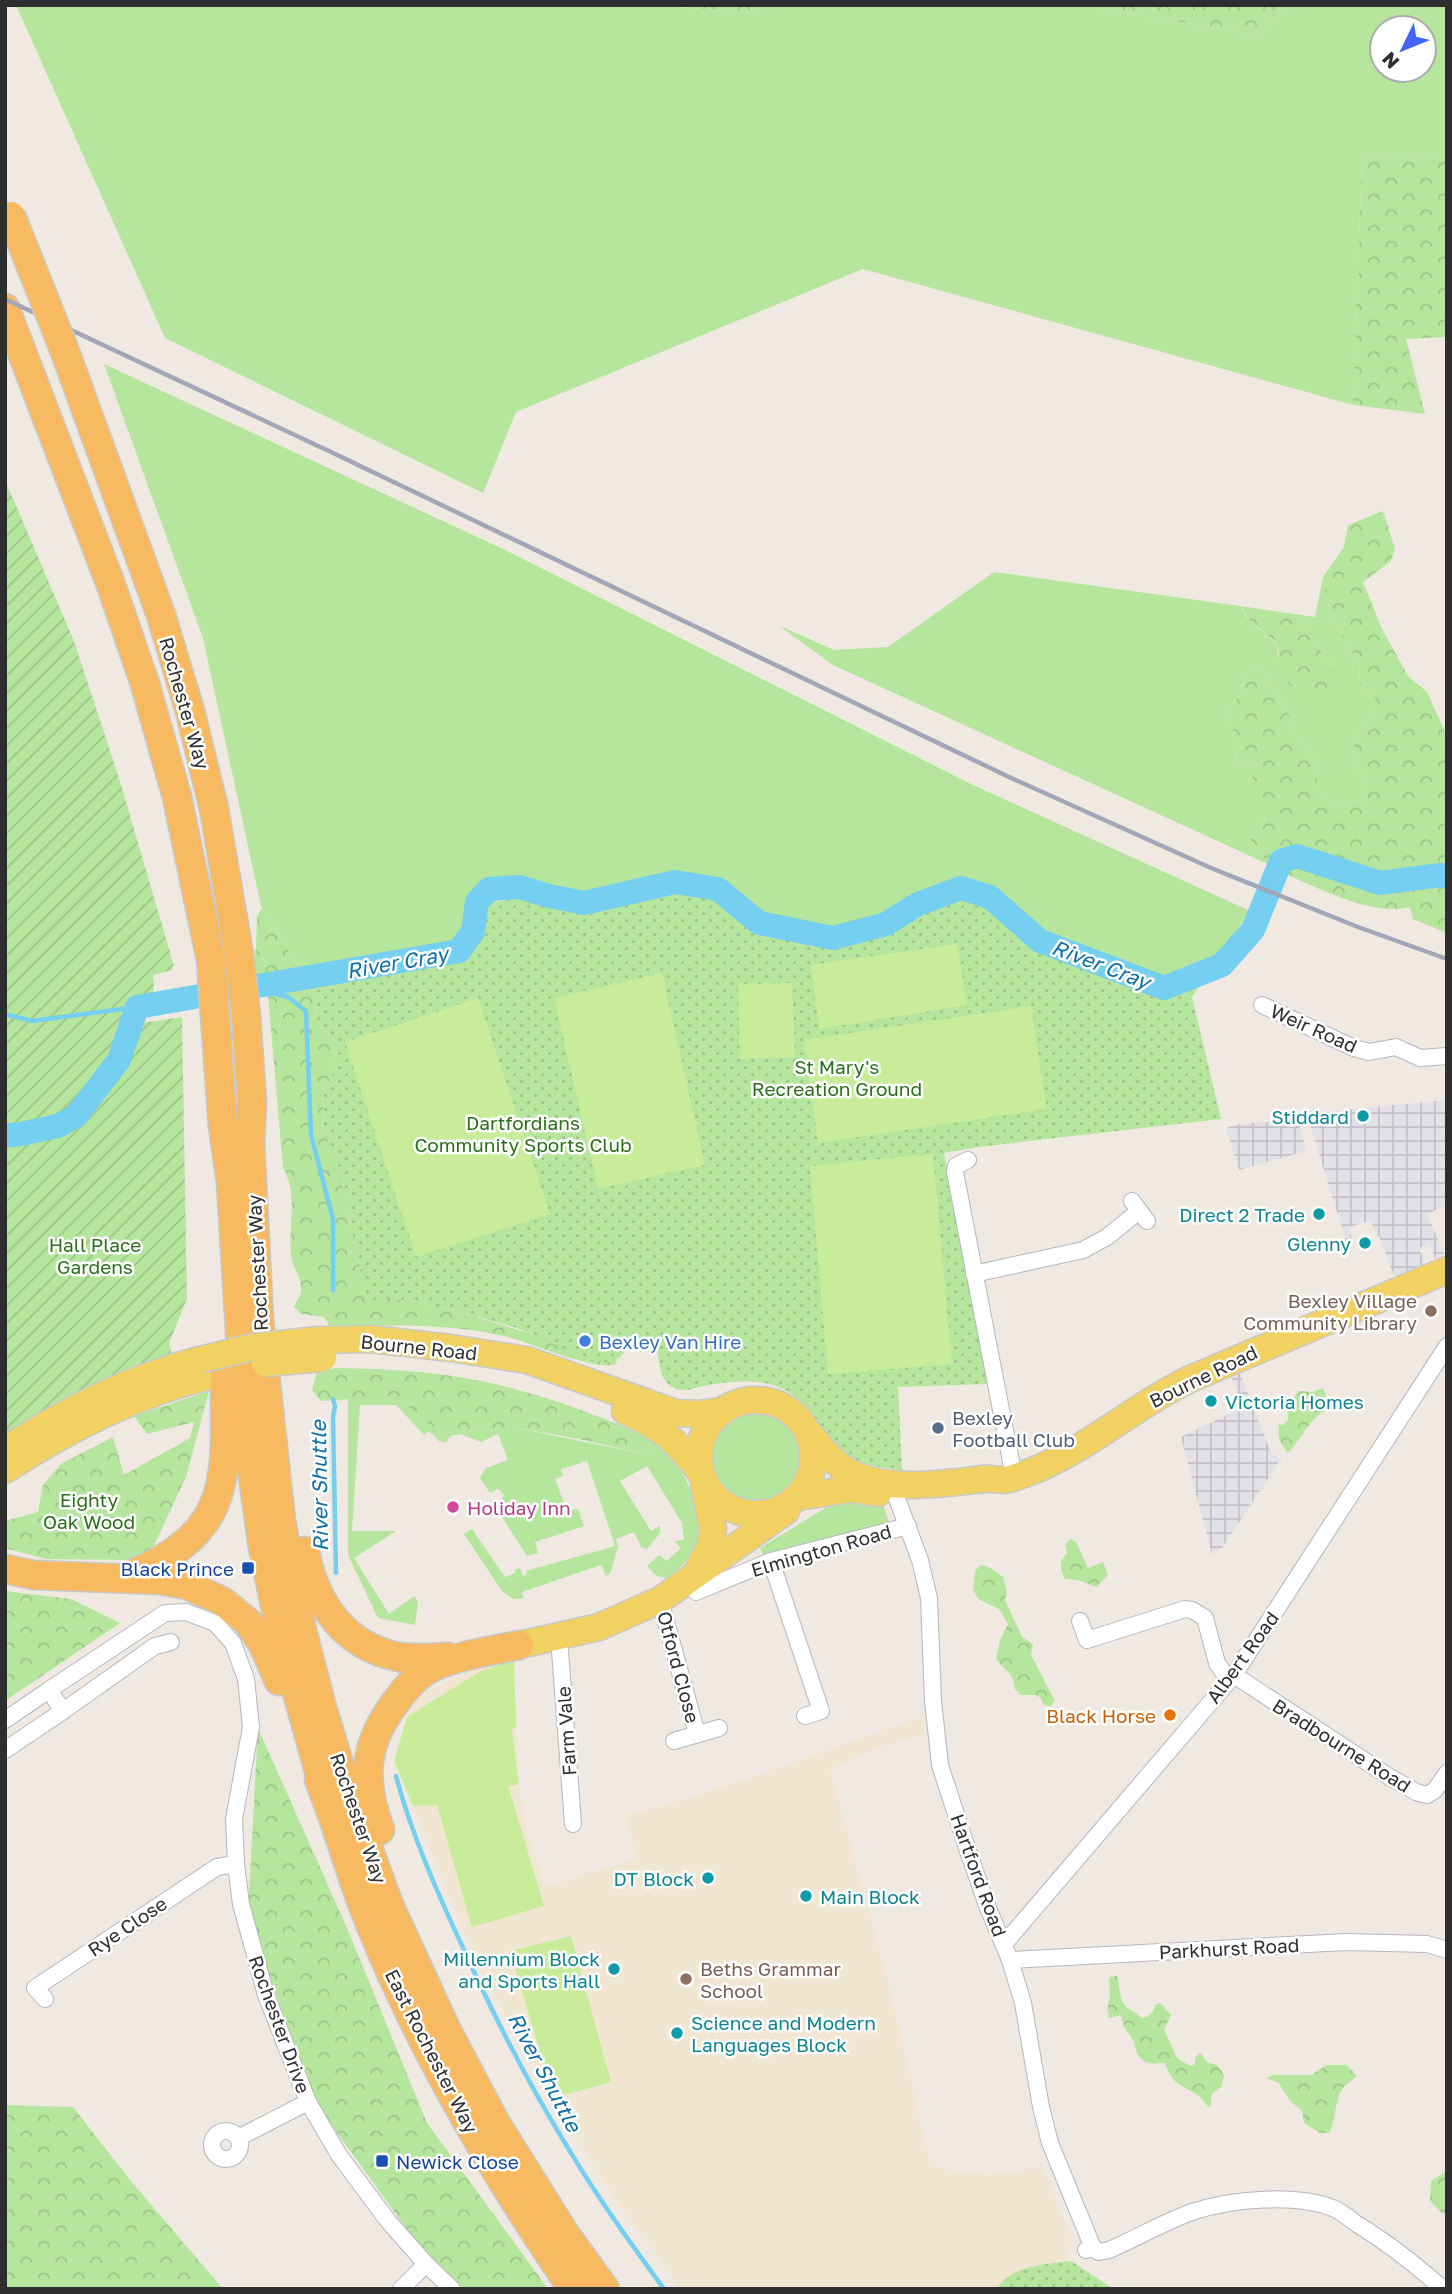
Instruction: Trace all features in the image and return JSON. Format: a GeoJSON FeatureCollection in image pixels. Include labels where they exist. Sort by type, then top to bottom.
{"type":"FeatureCollection","features":[{"type":"Feature","properties":{"kind":"highway","name":"Rochester Way"},"geometry":{"type":"LineString","coordinates":[[8,208],[64,349],[160,615],[190,711],[214,808],[239,954],[246,1015],[252,1102],[250,1143],[259,1320],[280,1508],[301,1626],[321,1704],[347,1790],[389,1905],[446,2029],[522,2167],[565,2234],[605,2289]]}},
{"type":"Feature","properties":{"kind":"highway","name":"Rochester Way"},"geometry":{"type":"LineString","coordinates":[[5,308],[111,585],[145,684],[177,797],[211,960],[223,1127],[231,1182],[246,1427],[261,1534],[282,1638],[326,1796]]}},
{"type":"Feature","properties":{"kind":"highway"},"geometry":{"type":"LineString","coordinates":[[252,1102],[261,1141],[281,1399],[308,1569],[314,1588],[325,1609],[345,1630],[370,1647],[398,1656],[461,1657]]}},
{"type":"Feature","properties":{"kind":"highway"},"geometry":{"type":"LineString","coordinates":[[122,1578],[156,1564],[184,1544],[204,1524],[219,1493],[224,1470],[225,1355],[219,1190],[223,1127]]}},
{"type":"Feature","properties":{"kind":"highway"},"geometry":{"type":"LineString","coordinates":[[5,1569],[34,1574],[160,1580],[187,1585],[222,1601],[248,1622],[268,1656],[326,1796]]}},
{"type":"Feature","properties":{"kind":"highway"},"geometry":{"type":"LineString","coordinates":[[519,1645],[461,1657],[423,1673],[412,1681],[382,1721],[369,1753],[367,1778],[370,1803],[403,1895],[459,2023],[500,2105],[615,2289]]}},
{"type":"Feature","properties":{"kind":"highway","name":"East Rochester Way"},"geometry":{"type":"LineString","coordinates":[[326,1796],[368,1919],[432,2057],[481,2148],[530,2227],[573,2289]]}},
{"type":"Feature","properties":{"kind":"main road","name":"Bourne Road"},"geometry":{"type":"LineString","coordinates":[[797,1498],[851,1489],[896,1496],[944,1497],[990,1490],[1009,1478],[1036,1469],[1066,1454],[1188,1380],[1447,1270]]}},
{"type":"Feature","properties":{"kind":"main road","name":"Bourne Road"},"geometry":{"type":"LineString","coordinates":[[321,1349],[371,1339],[451,1348],[514,1358],[539,1365],[676,1413],[720,1411]]}},
{"type":"Feature","properties":{"kind":"main road","name":"Bourne Road"},"geometry":{"type":"LineString","coordinates":[[5,1450],[48,1422],[110,1390],[203,1368],[252,1348],[321,1349],[373,1356],[440,1360],[498,1370],[573,1391],[622,1409],[657,1427],[671,1437],[701,1477]]}},
{"type":"Feature","properties":{"kind":"main road","name":"Bourne Road"},"geometry":{"type":"LineString","coordinates":[[5,1470],[108,1412],[183,1383],[203,1368]]}},
{"type":"Feature","properties":{"kind":"main road"},"geometry":{"type":"LineString","coordinates":[[519,1645],[599,1627],[695,1584],[782,1515],[809,1480],[813,1465],[813,1448],[808,1432],[797,1418],[783,1407],[769,1402],[736,1404],[720,1411],[709,1422],[701,1437],[697,1454],[713,1530],[710,1547],[695,1584]]}},
{"type":"Feature","properties":{"kind":"main road","name":"Bourne Road"},"geometry":{"type":"LineString","coordinates":[[808,1432],[837,1465],[864,1477],[896,1484],[919,1485],[1009,1478]]}},
{"type":"Feature","properties":{"kind":"main road"},"geometry":{"type":"LineString","coordinates":[[701,1477],[719,1500],[733,1509],[749,1514],[764,1513],[797,1498]]}},
{"type":"Feature","properties":{"kind":"street","name":"Weir Road"},"geometry":{"type":"LineString","coordinates":[[1262,1005],[1354,1048],[1369,1052],[1396,1047],[1420,1058],[1447,1056]]}},
{"type":"Feature","properties":{"kind":"street"},"geometry":{"type":"LineString","coordinates":[[968,1160],[956,1166],[955,1172],[1009,1478]]}},
{"type":"Feature","properties":{"kind":"street"},"geometry":{"type":"LineString","coordinates":[[974,1273],[1083,1250],[1095,1245],[1139,1211]]}},
{"type":"Feature","properties":{"kind":"street","name":"Albert Road"},"geometry":{"type":"LineString","coordinates":[[1004,1944],[1231,1678],[1447,1346]]}},
{"type":"Feature","properties":{"kind":"street","name":"Hartford Road"},"geometry":{"type":"LineString","coordinates":[[896,1496],[920,1560],[929,1598],[933,1701],[940,1765],[988,1908],[1010,1960],[1028,2022],[1041,2107],[1050,2143],[1088,2249],[1099,2252],[1109,2250],[1190,2213],[1212,2206],[1295,2200],[1336,2210],[1415,2265],[1443,2289]]}},
{"type":"Feature","properties":{"kind":"street","name":"Elmington Road"},"geometry":{"type":"LineString","coordinates":[[695,1584],[771,1560],[908,1525]]}},
{"type":"Feature","properties":{"kind":"street"},"geometry":{"type":"LineString","coordinates":[[771,1560],[821,1711],[805,1716]]}},
{"type":"Feature","properties":{"kind":"street","name":"Otford Close"},"geometry":{"type":"LineString","coordinates":[[660,1600],[697,1734]]}},
{"type":"Feature","properties":{"kind":"street"},"geometry":{"type":"LineString","coordinates":[[1080,1621],[1087,1640],[1185,1609],[1192,1610],[1205,1618],[1217,1663],[1231,1678]]}},
{"type":"Feature","properties":{"kind":"street","name":"Rochester Drive"},"geometry":{"type":"LineString","coordinates":[[5,1720],[165,1613],[186,1612],[215,1623],[233,1643],[246,1679],[251,1727],[234,1819],[236,1864],[241,1904],[266,1995],[308,2102],[339,2155],[388,2221],[452,2289]]}},
{"type":"Feature","properties":{"kind":"street","name":"Farm Vale"},"geometry":{"type":"LineString","coordinates":[[559,1637],[573,1825]]}},
{"type":"Feature","properties":{"kind":"street"},"geometry":{"type":"LineString","coordinates":[[5,1750],[155,1646],[171,1642]]}},
{"type":"Feature","properties":{"kind":"street","name":"Bradbourne Road"},"geometry":{"type":"LineString","coordinates":[[1231,1678],[1416,1792],[1427,1795],[1436,1790],[1447,1773]]}},
{"type":"Feature","properties":{"kind":"street"},"geometry":{"type":"LineString","coordinates":[[48,1690],[63,1711]]}},
{"type":"Feature","properties":{"kind":"street","name":"Otford Close"},"geometry":{"type":"LineString","coordinates":[[674,1741],[719,1728]]}},
{"type":"Feature","properties":{"kind":"street","name":"Rye Close"},"geometry":{"type":"LineString","coordinates":[[45,1999],[35,1988],[217,1867],[236,1864]]}},
{"type":"Feature","properties":{"kind":"street","name":"Parkhurst Road"},"geometry":{"type":"LineString","coordinates":[[1010,1960],[1346,1942],[1427,1944],[1447,1950]]}},
{"type":"Feature","properties":{"kind":"street"},"geometry":{"type":"LineString","coordinates":[[238,2138],[308,2102]]}},
{"type":"Feature","properties":{"kind":"street"},"geometry":{"type":"LineString","coordinates":[[401,2289],[426,2264]]}},
{"type":"Feature","properties":{"kind":"shaded area"},"geometry":{"type":"Polygon","coordinates":[[[1447,1100],[1447,1205],[1427,1214],[1444,1254],[1435,1258],[1429,1244],[1419,1248],[1425,1264],[1407,1272],[1408,1274],[1396,1281],[1371,1221],[1349,1227],[1352,1240],[1346,1241],[1308,1118],[1311,1113],[1447,1100]]]}},
{"type":"Feature","properties":{"kind":"shaded area"},"geometry":{"type":"Polygon","coordinates":[[[1298,1120],[1306,1151],[1239,1170],[1226,1128],[1240,1124],[1298,1120]]]}},
{"type":"Feature","properties":{"kind":"shaded area"},"geometry":{"type":"Polygon","coordinates":[[[1238,1368],[1271,1453],[1281,1459],[1222,1548],[1212,1554],[1181,1437],[1244,1407],[1229,1372],[1238,1368]]]}},
{"type":"Feature","properties":{"kind":"shaded area","name":"Beths Grammar School"},"geometry":{"type":"Polygon","coordinates":[[[514,1660],[519,1784],[526,1828],[544,1887],[637,1859],[625,1816],[758,1775],[921,1717],[924,1734],[888,1744],[830,1769],[890,1989],[929,2158],[939,2168],[988,2175],[1043,2168],[1072,2241],[1067,2253],[1068,2261],[1113,2289],[681,2289],[616,2200],[559,2111],[480,1970],[394,1761],[411,1701],[469,1670],[514,1660]]]}},
{"type":"Feature","properties":{"kind":"green space"},"geometry":{"type":"Polygon","coordinates":[[[16,5],[655,5],[753,13],[764,5],[1083,5],[1255,35],[1289,5],[1447,5],[1447,155],[1362,158],[1353,405],[863,269],[516,412],[483,493],[165,338],[16,5]]]}},
{"type":"Feature","properties":{"kind":"green space"},"geometry":{"type":"Polygon","coordinates":[[[655,5],[764,5],[753,13],[655,5]]]}},
{"type":"Feature","properties":{"kind":"green space"},"geometry":{"type":"Polygon","coordinates":[[[1083,5],[1289,5],[1255,35],[1083,5]]]}},
{"type":"Feature","properties":{"kind":"green space"},"geometry":{"type":"Polygon","coordinates":[[[1447,155],[1447,337],[1406,339],[1425,414],[1353,405],[1362,158],[1447,155]]]}},
{"type":"Feature","properties":{"kind":"green space"},"geometry":{"type":"Polygon","coordinates":[[[104,364],[501,548],[973,785],[1250,911],[1192,997],[1040,945],[955,891],[896,930],[865,940],[829,946],[771,934],[744,924],[720,901],[627,900],[584,915],[528,901],[499,900],[485,911],[474,941],[463,954],[455,958],[313,991],[261,906],[203,638],[104,364]]]}},
{"type":"Feature","properties":{"kind":"green space","name":"Hall Place Gardens"},"geometry":{"type":"Polygon","coordinates":[[[5,480],[74,641],[119,778],[174,966],[172,970],[153,975],[154,989],[141,1023],[182,1017],[187,1299],[169,1343],[172,1354],[5,1435],[5,480]]]}},
{"type":"Feature","properties":{"kind":"green space"},"geometry":{"type":"Polygon","coordinates":[[[1383,511],[1395,549],[1391,561],[1363,582],[1382,629],[1408,676],[1427,692],[1447,736],[1447,933],[1413,919],[1410,907],[1378,908],[1344,899],[1270,865],[1249,839],[1260,829],[1266,818],[1246,794],[1256,767],[1236,760],[1233,730],[1226,713],[1241,694],[1244,677],[1259,664],[1289,714],[1298,741],[1310,747],[1320,790],[1328,803],[1349,805],[1365,800],[1368,784],[1356,765],[1353,740],[1371,716],[1377,701],[1359,683],[1360,662],[1338,631],[1330,612],[1323,577],[1344,547],[1348,525],[1383,511]]]}},
{"type":"Feature","properties":{"kind":"green space"},"geometry":{"type":"Polygon","coordinates":[[[994,572],[1240,606],[1250,621],[1274,643],[1279,663],[1333,690],[1332,666],[1294,614],[1315,617],[1323,577],[1330,612],[1338,631],[1360,662],[1359,683],[1377,701],[1371,716],[1353,740],[1356,765],[1368,784],[1365,800],[1349,805],[1328,803],[1320,790],[1310,747],[1298,741],[1289,714],[1259,664],[1244,677],[1241,694],[1226,713],[1233,729],[1236,760],[1256,767],[1266,817],[1260,829],[1249,839],[1270,865],[833,665],[778,625],[834,650],[888,647],[994,572]]]}},
{"type":"Feature","properties":{"kind":"green space"},"geometry":{"type":"Polygon","coordinates":[[[1240,606],[1294,614],[1332,666],[1338,683],[1333,690],[1334,701],[1323,707],[1303,697],[1288,683],[1279,663],[1279,652],[1274,640],[1250,621],[1240,606]]]}},
{"type":"Feature","properties":{"kind":"green space"},"geometry":{"type":"Polygon","coordinates":[[[675,891],[695,891],[720,901],[744,924],[771,934],[829,946],[865,940],[896,930],[954,891],[973,895],[1040,945],[1192,997],[1221,1119],[944,1153],[988,1384],[898,1387],[902,1471],[868,1464],[848,1456],[802,1403],[773,1385],[738,1381],[682,1390],[666,1382],[658,1354],[640,1349],[626,1350],[620,1357],[609,1362],[591,1361],[517,1328],[464,1313],[410,1300],[367,1300],[347,1195],[323,1130],[324,1093],[334,1070],[335,1041],[318,1024],[313,991],[456,958],[470,945],[488,908],[503,900],[524,901],[585,914],[627,900],[675,891]]]}},
{"type":"Feature","properties":{"kind":"green space"},"geometry":{"type":"Polygon","coordinates":[[[262,908],[313,991],[318,1024],[335,1041],[334,1070],[324,1093],[323,1130],[347,1195],[367,1299],[410,1300],[464,1313],[617,1359],[616,1364],[594,1364],[508,1337],[464,1329],[330,1327],[324,1317],[301,1314],[294,1307],[301,1287],[291,1255],[292,1200],[283,1168],[267,983],[259,978],[252,963],[256,949],[257,916],[262,908]]]}},
{"type":"Feature","properties":{"kind":"green space"},"geometry":{"type":"Polygon","coordinates":[[[957,944],[967,1005],[819,1029],[811,965],[957,944]]]}},
{"type":"Feature","properties":{"kind":"green space"},"geometry":{"type":"Polygon","coordinates":[[[662,973],[705,1165],[598,1189],[554,998],[662,973]]]}},
{"type":"Feature","properties":{"kind":"green space"},"geometry":{"type":"Polygon","coordinates":[[[792,983],[795,1057],[740,1059],[738,984],[792,983]]]}},
{"type":"Feature","properties":{"kind":"green space","name":"Dartfordians Community Sports Club"},"geometry":{"type":"Polygon","coordinates":[[[478,998],[550,1214],[416,1257],[345,1042],[478,998]]]}},
{"type":"Feature","properties":{"kind":"green space","name":"St Mary's Recreation Ground"},"geometry":{"type":"Polygon","coordinates":[[[1031,1006],[1047,1109],[818,1143],[804,1040],[1031,1006]]]}},
{"type":"Feature","properties":{"kind":"green space"},"geometry":{"type":"Polygon","coordinates":[[[933,1154],[952,1364],[828,1374],[810,1166],[933,1154]]]}},
{"type":"Feature","properties":{"kind":"green space"},"geometry":{"type":"Polygon","coordinates":[[[337,1368],[428,1373],[518,1390],[585,1411],[650,1438],[649,1455],[512,1427],[443,1433],[418,1417],[398,1396],[321,1401],[312,1390],[317,1372],[337,1368]]]}},
{"type":"Feature","properties":{"kind":"green space"},"geometry":{"type":"Polygon","coordinates":[[[1323,1388],[1328,1401],[1327,1410],[1311,1423],[1288,1453],[1278,1433],[1279,1424],[1283,1425],[1288,1420],[1287,1405],[1299,1391],[1313,1392],[1323,1388]]]}},
{"type":"Feature","properties":{"kind":"green space","name":"Eighty Oak Wood"},"geometry":{"type":"Polygon","coordinates":[[[209,1391],[186,1477],[150,1554],[126,1560],[46,1559],[5,1548],[5,1521],[38,1512],[43,1485],[61,1464],[113,1437],[124,1475],[190,1438],[194,1422],[147,1434],[134,1416],[209,1391]]]}},
{"type":"Feature","properties":{"kind":"green space"},"geometry":{"type":"Polygon","coordinates":[[[398,1396],[418,1417],[443,1433],[512,1427],[649,1455],[650,1438],[667,1451],[686,1479],[704,1533],[693,1553],[673,1574],[666,1578],[657,1576],[647,1566],[659,1555],[667,1561],[681,1548],[675,1541],[684,1540],[682,1523],[647,1466],[620,1481],[651,1531],[660,1526],[660,1533],[647,1549],[641,1547],[634,1532],[616,1539],[618,1547],[610,1574],[606,1576],[601,1565],[522,1592],[524,1598],[513,1599],[502,1591],[464,1534],[472,1529],[505,1577],[520,1568],[523,1576],[527,1575],[526,1571],[615,1546],[587,1461],[561,1469],[563,1476],[555,1479],[567,1511],[578,1509],[584,1526],[535,1542],[538,1553],[527,1556],[502,1517],[508,1512],[501,1501],[504,1495],[497,1489],[490,1493],[480,1478],[486,1468],[508,1460],[498,1434],[481,1442],[460,1434],[450,1436],[446,1443],[439,1441],[429,1431],[424,1435],[396,1405],[360,1405],[352,1531],[396,1531],[354,1558],[389,1614],[414,1596],[418,1601],[415,1625],[378,1618],[348,1555],[348,1398],[398,1396]]]}},
{"type":"Feature","properties":{"kind":"green space"},"geometry":{"type":"Polygon","coordinates":[[[755,1409],[773,1413],[789,1423],[799,1439],[803,1457],[799,1475],[789,1491],[773,1501],[755,1505],[737,1501],[721,1491],[711,1475],[707,1457],[711,1439],[721,1423],[737,1413],[755,1409]]]}},
{"type":"Feature","properties":{"kind":"green space"},"geometry":{"type":"Polygon","coordinates":[[[845,1500],[883,1505],[889,1522],[764,1557],[760,1548],[827,1507],[845,1500]]]}},
{"type":"Feature","properties":{"kind":"green space"},"geometry":{"type":"Polygon","coordinates":[[[1070,1539],[1076,1542],[1088,1568],[1103,1562],[1108,1575],[1096,1587],[1078,1580],[1065,1579],[1061,1562],[1067,1553],[1065,1545],[1070,1539]]]}},
{"type":"Feature","properties":{"kind":"green space"},"geometry":{"type":"Polygon","coordinates":[[[981,1565],[991,1568],[1003,1577],[1007,1592],[1005,1600],[1022,1637],[1033,1644],[1031,1655],[1055,1701],[1050,1707],[1043,1704],[1041,1698],[1036,1695],[1021,1695],[1015,1689],[1011,1675],[996,1659],[1000,1640],[1008,1624],[999,1609],[978,1599],[973,1589],[975,1571],[981,1565]]]}},
{"type":"Feature","properties":{"kind":"green space"},"geometry":{"type":"Polygon","coordinates":[[[5,1591],[71,1599],[120,1623],[5,1701],[5,1591]]]}},
{"type":"Feature","properties":{"kind":"green space"},"geometry":{"type":"Polygon","coordinates":[[[514,1660],[516,1726],[512,1730],[519,1784],[508,1786],[544,1906],[472,1927],[437,1805],[413,1806],[394,1761],[407,1717],[481,1671],[514,1660]]]}},
{"type":"Feature","properties":{"kind":"green space"},"geometry":{"type":"Polygon","coordinates":[[[258,1728],[347,1928],[427,2123],[548,2289],[459,2289],[430,2261],[311,2097],[248,1913],[258,1728]]]}},
{"type":"Feature","properties":{"kind":"green space"},"geometry":{"type":"Polygon","coordinates":[[[571,1936],[611,2082],[564,2095],[542,2058],[510,1951],[571,1936]]]}},
{"type":"Feature","properties":{"kind":"green space"},"geometry":{"type":"Polygon","coordinates":[[[1117,1976],[1124,2004],[1141,2018],[1153,2012],[1156,2004],[1160,2003],[1171,2015],[1164,2029],[1181,2061],[1191,2066],[1195,2064],[1195,2058],[1200,2053],[1207,2062],[1217,2065],[1224,2075],[1222,2086],[1212,2094],[1210,2108],[1196,2094],[1175,2081],[1165,2063],[1144,2061],[1138,2056],[1121,2015],[1109,2018],[1109,1979],[1117,1976]]]}},
{"type":"Feature","properties":{"kind":"green space"},"geometry":{"type":"Polygon","coordinates":[[[1327,2065],[1347,2065],[1357,2076],[1340,2092],[1329,2133],[1320,2133],[1304,2123],[1302,2110],[1291,2102],[1279,2083],[1266,2078],[1273,2075],[1311,2075],[1327,2065]]]}},
{"type":"Feature","properties":{"kind":"green space"},"geometry":{"type":"Polygon","coordinates":[[[5,2105],[73,2107],[130,2180],[223,2289],[5,2289],[5,2105]]]}},
{"type":"Feature","properties":{"kind":"green space"},"geometry":{"type":"Polygon","coordinates":[[[1447,2171],[1447,2214],[1442,2213],[1430,2201],[1431,2181],[1447,2171]]]}},
{"type":"Feature","properties":{"kind":"green space"},"geometry":{"type":"Polygon","coordinates":[[[1068,2261],[1113,2289],[997,2289],[1003,2281],[1019,2271],[1068,2261]]]}},
{"type":"Feature","properties":{"kind":"waterway","name":"River Cray"},"geometry":{"type":"LineString","coordinates":[[5,1135],[58,1126],[76,1116],[119,1060],[137,1007],[459,951],[473,931],[477,902],[489,889],[519,887],[584,903],[675,882],[718,889],[759,923],[833,938],[886,924],[918,904],[961,888],[990,897],[1040,941],[1164,988],[1222,965],[1253,930],[1281,861],[1297,856],[1380,883],[1440,875],[1447,877]]}},
{"type":"Feature","properties":{"kind":"waterway","name":"River Shuttle"},"geometry":{"type":"LineString","coordinates":[[252,989],[288,997],[306,1011],[311,1135],[333,1219],[333,1290]]}},
{"type":"Feature","properties":{"kind":"waterway"},"geometry":{"type":"LineString","coordinates":[[5,1014],[32,1021],[137,1007]]}},
{"type":"Feature","properties":{"kind":"waterway","name":"River Shuttle"},"geometry":{"type":"LineString","coordinates":[[333,1399],[336,1573]]}},
{"type":"Feature","properties":{"kind":"waterway","name":"River Shuttle"},"geometry":{"type":"LineString","coordinates":[[396,1776],[435,1886],[512,2048],[588,2181],[664,2289]]}},
{"type":"Feature","properties":{"kind":"railway"},"geometry":{"type":"LineString","coordinates":[[5,299],[1009,777],[1211,868],[1358,927],[1447,959]]}},
{"type":"Feature","properties":{"kind":"place","name":"Stiddard"},"geometry":{"type":"Point","coordinates":[1363,1116]}},
{"type":"Feature","properties":{"kind":"place","name":"Direct 2 Trade"},"geometry":{"type":"Point","coordinates":[1319,1214]}},
{"type":"Feature","properties":{"kind":"place","name":"Glenny"},"geometry":{"type":"Point","coordinates":[1365,1243]}},
{"type":"Feature","properties":{"kind":"place","name":"Bexley Village Community Library"},"geometry":{"type":"Point","coordinates":[1431,1311]}},
{"type":"Feature","properties":{"kind":"place","name":"Bexley Van Hire"},"geometry":{"type":"Point","coordinates":[585,1341]}},
{"type":"Feature","properties":{"kind":"place","name":"Victoria Homes"},"geometry":{"type":"Point","coordinates":[1211,1401]}},
{"type":"Feature","properties":{"kind":"place","name":"Bexley Football Club"},"geometry":{"type":"Point","coordinates":[938,1428]}},
{"type":"Feature","properties":{"kind":"place","name":"Holiday Inn"},"geometry":{"type":"Point","coordinates":[453,1507]}},
{"type":"Feature","properties":{"kind":"place","name":"Black Prince"},"geometry":{"type":"Point","coordinates":[248,1568]}},
{"type":"Feature","properties":{"kind":"place","name":"Black Horse"},"geometry":{"type":"Point","coordinates":[1170,1715]}},
{"type":"Feature","properties":{"kind":"place","name":"DT Block"},"geometry":{"type":"Point","coordinates":[708,1878]}},
{"type":"Feature","properties":{"kind":"place","name":"Main Block"},"geometry":{"type":"Point","coordinates":[806,1896]}},
{"type":"Feature","properties":{"kind":"place","name":"Millennium Block and Sports Hall"},"geometry":{"type":"Point","coordinates":[614,1969]}},
{"type":"Feature","properties":{"kind":"place","name":"Beths Grammar School"},"geometry":{"type":"Point","coordinates":[686,1979]}},
{"type":"Feature","properties":{"kind":"place","name":"Science and Modern Languages Block"},"geometry":{"type":"Point","coordinates":[677,2033]}},
{"type":"Feature","properties":{"kind":"place","name":"Newick Close"},"geometry":{"type":"Point","coordinates":[382,2161]}}]}
